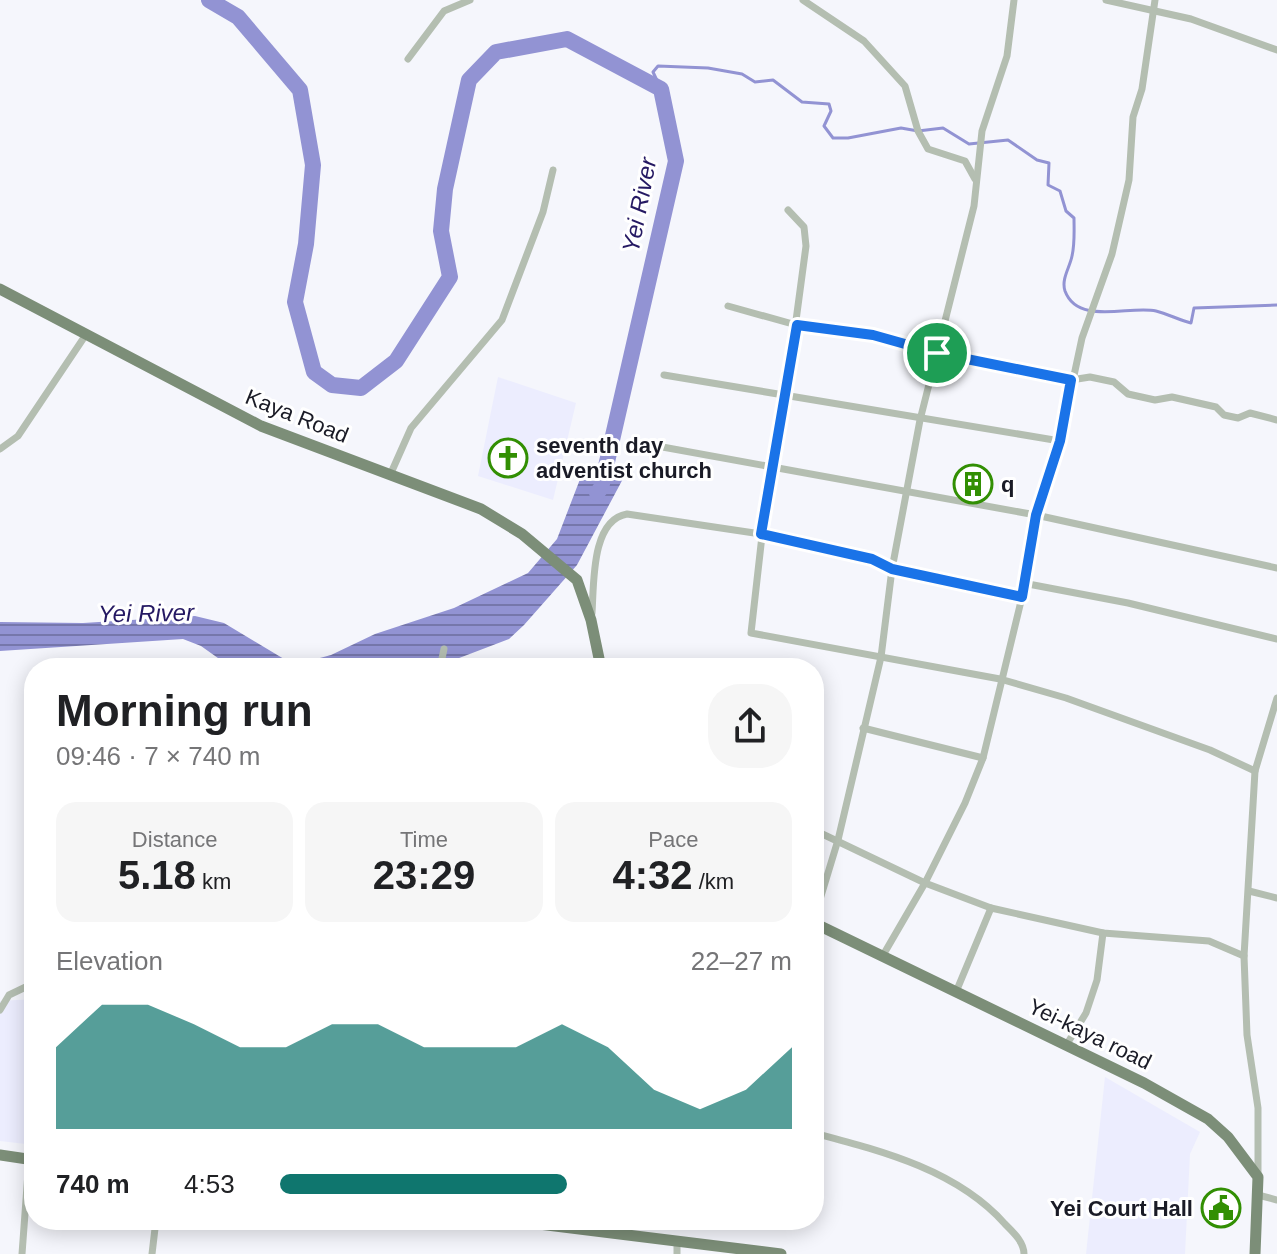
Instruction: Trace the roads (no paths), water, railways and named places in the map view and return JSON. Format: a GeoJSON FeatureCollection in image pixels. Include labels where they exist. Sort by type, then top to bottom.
{"type":"FeatureCollection","features":[{"type":"Feature","properties":{"kind":"main road","name":"Kaya Road"},"geometry":{"type":"LineString","coordinates":[[0,289],[261,426],[481,509],[533,543],[577,580],[591,620]]}},
{"type":"Feature","properties":{"kind":"main road"},"geometry":{"type":"LineString","coordinates":[[591,620],[599,658]]}},
{"type":"Feature","properties":{"kind":"main road","name":"Yei-kaya road"},"geometry":{"type":"LineString","coordinates":[[824,926],[1182,1102],[1228,1137],[1258,1177]]}},
{"type":"Feature","properties":{"kind":"main road"},"geometry":{"type":"LineString","coordinates":[[0,1155],[24,1158]]}},
{"type":"Feature","properties":{"kind":"main road"},"geometry":{"type":"LineString","coordinates":[[1255,1254],[1258,1177]]}},
{"type":"Feature","properties":{"kind":"main road"},"geometry":{"type":"LineString","coordinates":[[592,1230],[781,1254]]}},
{"type":"Feature","properties":{"kind":"street"},"geometry":{"type":"LineString","coordinates":[[408,59],[444,11],[470,0]]}},
{"type":"Feature","properties":{"kind":"street"},"geometry":{"type":"LineString","coordinates":[[803,0],[864,41],[905,86],[918,131],[928,149],[965,161],[976,180]]}},
{"type":"Feature","properties":{"kind":"street"},"geometry":{"type":"LineString","coordinates":[[824,887],[881,657],[892,569],[909,493],[920,420],[974,206],[981,137],[1007,56],[1014,0]]}},
{"type":"Feature","properties":{"kind":"street"},"geometry":{"type":"LineString","coordinates":[[1106,0],[1235,32],[1277,50]]}},
{"type":"Feature","properties":{"kind":"street"},"geometry":{"type":"LineString","coordinates":[[882,957],[925,883],[965,803],[983,758],[1022,597],[1036,515],[1060,441],[1071,380],[1112,254],[1129,180],[1133,117],[1142,89],[1155,0]]}},
{"type":"Feature","properties":{"kind":"street"},"geometry":{"type":"LineString","coordinates":[[391,473],[411,428],[502,320],[543,212],[553,170]]}},
{"type":"Feature","properties":{"kind":"street"},"geometry":{"type":"LineString","coordinates":[[788,210],[806,235],[797,325],[786,395],[770,465],[751,633],[1000,679],[1066,698],[1210,750],[1255,771]]}},
{"type":"Feature","properties":{"kind":"street"},"geometry":{"type":"LineString","coordinates":[[728,306],[797,325],[873,335],[937,353],[1071,380],[1090,377],[1114,382],[1128,394],[1155,400],[1172,397],[1216,407],[1224,415],[1238,418],[1250,413],[1277,420]]}},
{"type":"Feature","properties":{"kind":"street"},"geometry":{"type":"LineString","coordinates":[[0,449],[18,436],[85,336]]}},
{"type":"Feature","properties":{"kind":"street"},"geometry":{"type":"LineString","coordinates":[[664,375],[1060,441]]}},
{"type":"Feature","properties":{"kind":"street"},"geometry":{"type":"LineString","coordinates":[[646,444],[1036,515],[1277,568]]}},
{"type":"Feature","properties":{"kind":"street"},"geometry":{"type":"LineString","coordinates":[[591,620],[597,559],[611,519],[627,514],[761,534],[872,559],[892,569],[1022,597]]}},
{"type":"Feature","properties":{"kind":"street"},"geometry":{"type":"LineString","coordinates":[[1023,583],[1128,603],[1277,639]]}},
{"type":"Feature","properties":{"kind":"street"},"geometry":{"type":"LineString","coordinates":[[442,658],[444,649]]}},
{"type":"Feature","properties":{"kind":"street"},"geometry":{"type":"LineString","coordinates":[[1258,1177],[1258,1108],[1247,1035],[1244,956],[1255,771],[1277,698]]}},
{"type":"Feature","properties":{"kind":"street"},"geometry":{"type":"LineString","coordinates":[[863,728],[983,758]]}},
{"type":"Feature","properties":{"kind":"street"},"geometry":{"type":"LineString","coordinates":[[824,834],[925,883],[991,908],[1103,933],[1209,941],[1244,956]]}},
{"type":"Feature","properties":{"kind":"street"},"geometry":{"type":"LineString","coordinates":[[1249,891],[1277,898]]}},
{"type":"Feature","properties":{"kind":"street"},"geometry":{"type":"LineString","coordinates":[[956,992],[991,908]]}},
{"type":"Feature","properties":{"kind":"street"},"geometry":{"type":"LineString","coordinates":[[1067,1044],[1086,1013],[1097,980],[1103,933]]}},
{"type":"Feature","properties":{"kind":"street"},"geometry":{"type":"LineString","coordinates":[[0,1010],[9,995],[24,988]]}},
{"type":"Feature","properties":{"kind":"street"},"geometry":{"type":"LineString","coordinates":[[824,1136],[918,1165],[971,1190],[1014,1233],[1024,1254]]}},
{"type":"Feature","properties":{"kind":"street"},"geometry":{"type":"LineString","coordinates":[[1258,1195],[1277,1200]]}},
{"type":"Feature","properties":{"kind":"street"},"geometry":{"type":"LineString","coordinates":[[22,1254],[25,1230]]}},
{"type":"Feature","properties":{"kind":"street"},"geometry":{"type":"LineString","coordinates":[[152,1254],[155,1230]]}},
{"type":"Feature","properties":{"kind":"street"},"geometry":{"type":"LineString","coordinates":[[677,1240],[677,1254]]}},
{"type":"Feature","properties":{"kind":"water"},"geometry":{"type":"Polygon","coordinates":[[[582,474],[625,475],[577,565],[509,639],[459,658],[320,658],[375,634],[454,608],[528,573],[557,539],[582,474]]]}},
{"type":"Feature","properties":{"kind":"water"},"geometry":{"type":"Polygon","coordinates":[[[195,616],[224,623],[282,658],[218,658],[201,646],[183,639],[0,651],[0,622],[83,623],[195,616]]]}},
{"type":"Feature","properties":{"kind":"waterway","name":"Yei River"},"geometry":{"type":"LineString","coordinates":[[209,0],[238,17],[300,90],[313,165],[306,244],[295,302],[314,372],[332,385],[361,388],[396,361],[450,277],[441,231],[445,189],[469,80],[496,52],[567,39],[661,89],[676,161],[601,488],[597,493]]}},
{"type":"Feature","properties":{"kind":"waterway"},"geometry":{"type":"LineString","coordinates":[[661,89],[653,72],[658,66],[708,68],[742,74],[755,82],[773,80],[802,102],[829,104],[831,111],[824,126],[833,138],[901,128],[918,131],[943,128],[969,144],[1008,140],[1037,160],[1049,163],[1048,185],[1060,191],[1066,211],[1074,218],[1073,251],[1064,287],[1072,302],[1081,308],[1106,312],[1156,311],[1191,323],[1194,308],[1277,305]]}},
{"type":"Feature","properties":{"kind":"place","name":"seventh day adventist church"},"geometry":{"type":"Point","coordinates":[508,458]}},
{"type":"Feature","properties":{"kind":"place","name":"q"},"geometry":{"type":"Point","coordinates":[973,484]}},
{"type":"Feature","properties":{"kind":"place","name":"Yei Court Hall"},"geometry":{"type":"Point","coordinates":[1221,1208]}}]}
